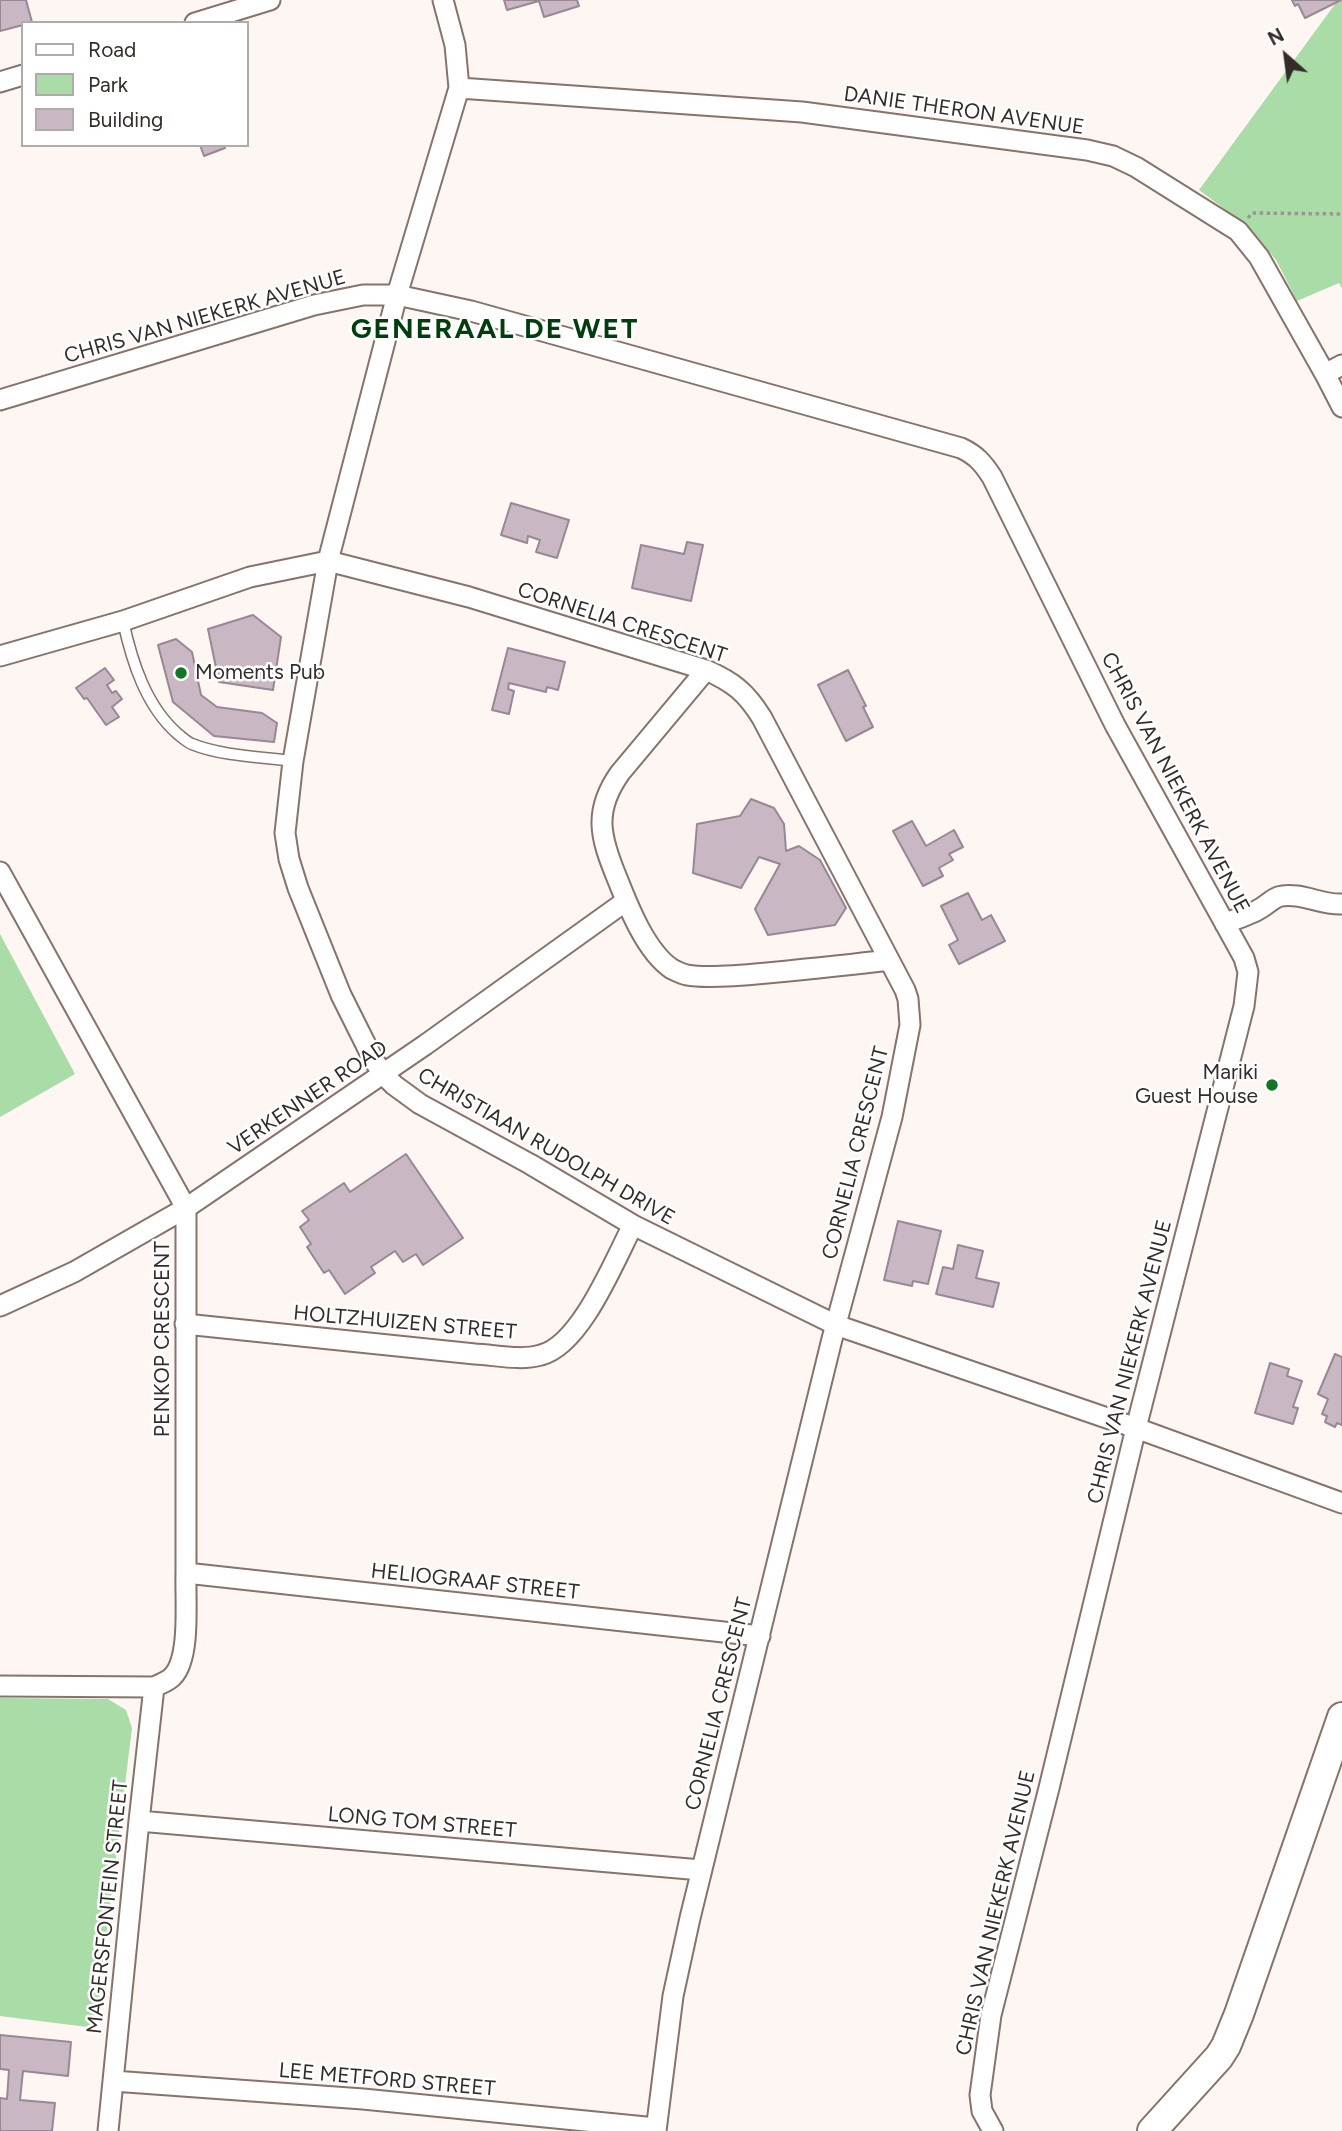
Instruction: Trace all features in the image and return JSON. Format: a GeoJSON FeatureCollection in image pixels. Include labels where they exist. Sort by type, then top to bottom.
{"type":"FeatureCollection","features":[{"type":"Feature","properties":{"kind":"street"},"geometry":{"type":"LineString","coordinates":[[202,21],[270,0]]}},
{"type":"Feature","properties":{"kind":"street","name":"CHRISTIAAN RUDOLPH DRIVE"},"geometry":{"type":"LineString","coordinates":[[443,0],[455,46],[459,88],[397,295],[328,561],[293,761],[285,833],[298,888],[341,995],[383,1074],[420,1104],[530,1164],[633,1225],[836,1325],[1342,1503]]}},
{"type":"Feature","properties":{"kind":"street"},"geometry":{"type":"LineString","coordinates":[[0,82],[21,76]]}},
{"type":"Feature","properties":{"kind":"street","name":"DANIE THERON AVENUE"},"geometry":{"type":"LineString","coordinates":[[459,88],[802,113],[1087,150],[1113,156],[1136,167],[1238,231],[1259,257],[1334,370],[1342,407]]}},
{"type":"Feature","properties":{"kind":"street","name":"CHRIS VAN NIEKERK AVENUE"},"geometry":{"type":"LineString","coordinates":[[0,400],[314,305],[363,295],[397,295],[471,311],[952,446],[972,454],[982,462],[992,477],[1115,725],[1244,958],[1248,972],[1248,985],[991,2015],[980,2095],[982,2111],[993,2131]]}},
{"type":"Feature","properties":{"kind":"street","name":"CORNELIA CRESCENT"},"geometry":{"type":"LineString","coordinates":[[0,656],[123,621],[250,578],[328,561],[482,601],[706,670],[738,687],[758,711],[813,811],[908,999],[909,1033],[892,1117],[836,1325],[701,1870],[673,1996],[656,2129]]}},
{"type":"Feature","properties":{"kind":"street"},"geometry":{"type":"LineString","coordinates":[[706,670],[612,783],[601,814],[601,829],[607,855],[642,932],[660,959],[675,971],[688,975],[738,975],[889,960]]}},
{"type":"Feature","properties":{"kind":"street","name":"PENKOP CRESCENT"},"geometry":{"type":"LineString","coordinates":[[0,872],[186,1208],[185,1634],[182,1662],[173,1678],[154,1687]]}},
{"type":"Feature","properties":{"kind":"street"},"geometry":{"type":"LineString","coordinates":[[1225,924],[1258,910],[1279,897],[1294,896],[1342,904]]}},
{"type":"Feature","properties":{"kind":"street","name":"VERKENNER ROAD"},"geometry":{"type":"LineString","coordinates":[[0,1306],[74,1272],[186,1208],[383,1074],[626,901]]}},
{"type":"Feature","properties":{"kind":"street","name":"HOLTZHUIZEN STREET"},"geometry":{"type":"LineString","coordinates":[[185,1325],[499,1356],[538,1356],[564,1344],[575,1331],[633,1225]]}},
{"type":"Feature","properties":{"kind":"street","name":"HELIOGRAAF STREET"},"geometry":{"type":"LineString","coordinates":[[186,1573],[760,1636]]}},
{"type":"Feature","properties":{"kind":"street"},"geometry":{"type":"LineString","coordinates":[[0,1686],[154,1687]]}},
{"type":"Feature","properties":{"kind":"street","name":"MAGERSFONTEIN STREET"},"geometry":{"type":"LineString","coordinates":[[108,2131],[154,1687]]}},
{"type":"Feature","properties":{"kind":"street"},"geometry":{"type":"LineString","coordinates":[[1152,2131],[1208,2072],[1226,2046],[1342,1717]]}},
{"type":"Feature","properties":{"kind":"street","name":"LONG TOM STREET"},"geometry":{"type":"LineString","coordinates":[[139,1821],[701,1870]]}},
{"type":"Feature","properties":{"kind":"street","name":"LEE METFORD STREET"},"geometry":{"type":"LineString","coordinates":[[113,2081],[363,2099],[656,2129]]}},
{"type":"Feature","properties":{"kind":"lane"},"geometry":{"type":"LineString","coordinates":[[123,621],[130,651],[155,709],[190,744],[293,761]]}},
{"type":"Feature","properties":{"kind":"path"},"geometry":{"type":"LineString","coordinates":[[1238,231],[1252,214],[1342,214]]}},
{"type":"Feature","properties":{"kind":"green space"},"geometry":{"type":"Polygon","coordinates":[[[1338,0],[1342,0],[1342,288],[1339,283],[1297,301],[1276,260],[1250,228],[1199,190],[1338,0]]]}},
{"type":"Feature","properties":{"kind":"green space"},"geometry":{"type":"Polygon","coordinates":[[[0,934],[75,1074],[0,1117],[0,934]]]}},
{"type":"Feature","properties":{"kind":"green space"},"geometry":{"type":"Polygon","coordinates":[[[0,1698],[108,1699],[126,1710],[132,1728],[95,2028],[0,2016],[0,1698]]]}},
{"type":"Feature","properties":{"kind":"building"},"geometry":{"type":"Polygon","coordinates":[[[0,0],[26,0],[32,21],[21,21],[21,26],[0,31],[0,0]]]}},
{"type":"Feature","properties":{"kind":"building"},"geometry":{"type":"Polygon","coordinates":[[[504,0],[577,0],[579,6],[544,17],[539,1],[507,10],[504,0]]]}},
{"type":"Feature","properties":{"kind":"building"},"geometry":{"type":"Polygon","coordinates":[[[1292,0],[1341,0],[1305,18],[1298,4],[1295,6],[1292,0]]]}},
{"type":"Feature","properties":{"kind":"building"},"geometry":{"type":"Polygon","coordinates":[[[201,147],[225,147],[225,148],[204,156],[201,147]]]}},
{"type":"Feature","properties":{"kind":"building"},"geometry":{"type":"Polygon","coordinates":[[[511,503],[569,520],[557,558],[536,552],[540,540],[528,536],[527,543],[501,535],[511,503]]]}},
{"type":"Feature","properties":{"kind":"building"},"geometry":{"type":"Polygon","coordinates":[[[687,542],[703,545],[691,601],[632,588],[641,545],[684,554],[687,542]]]}},
{"type":"Feature","properties":{"kind":"building"},"geometry":{"type":"Polygon","coordinates":[[[253,615],[281,637],[273,690],[219,682],[208,629],[253,615]]]}},
{"type":"Feature","properties":{"kind":"building","name":"Moments Pub"},"geometry":{"type":"Polygon","coordinates":[[[176,639],[192,652],[201,695],[217,707],[262,713],[277,723],[274,742],[214,736],[173,702],[158,645],[176,639]]]}},
{"type":"Feature","properties":{"kind":"building"},"geometry":{"type":"Polygon","coordinates":[[[508,648],[565,662],[558,690],[547,687],[546,692],[509,683],[508,689],[514,691],[509,714],[492,710],[508,648]]]}},
{"type":"Feature","properties":{"kind":"building"},"geometry":{"type":"Polygon","coordinates":[[[105,668],[114,680],[107,685],[112,693],[116,691],[122,699],[112,707],[119,717],[106,725],[87,698],[84,699],[76,688],[105,668]]]}},
{"type":"Feature","properties":{"kind":"building"},"geometry":{"type":"Polygon","coordinates":[[[848,670],[873,727],[846,741],[818,685],[848,670]]]}},
{"type":"Feature","properties":{"kind":"building"},"geometry":{"type":"Polygon","coordinates":[[[751,799],[774,808],[784,824],[786,851],[799,846],[820,860],[846,908],[835,925],[768,935],[755,909],[780,864],[759,857],[741,888],[693,873],[697,824],[740,816],[751,799]]]}},
{"type":"Feature","properties":{"kind":"building"},"geometry":{"type":"Polygon","coordinates":[[[912,821],[926,846],[954,830],[963,847],[949,854],[953,860],[939,868],[943,876],[923,886],[893,831],[912,821]]]}},
{"type":"Feature","properties":{"kind":"building"},"geometry":{"type":"Polygon","coordinates":[[[968,893],[982,920],[991,915],[1005,941],[959,964],[949,945],[958,940],[941,906],[968,893]]]}},
{"type":"Feature","properties":{"kind":"building"},"geometry":{"type":"Polygon","coordinates":[[[406,1154],[463,1238],[423,1265],[416,1254],[403,1262],[395,1251],[371,1267],[375,1273],[345,1294],[329,1270],[324,1273],[307,1247],[311,1244],[300,1227],[309,1220],[302,1211],[344,1183],[350,1192],[406,1154]]]}},
{"type":"Feature","properties":{"kind":"building"},"geometry":{"type":"Polygon","coordinates":[[[898,1221],[941,1231],[928,1284],[913,1281],[912,1286],[884,1280],[898,1221]]]}},
{"type":"Feature","properties":{"kind":"building"},"geometry":{"type":"Polygon","coordinates":[[[958,1245],[983,1251],[976,1278],[999,1283],[993,1307],[936,1294],[943,1267],[953,1269],[958,1245]]]}},
{"type":"Feature","properties":{"kind":"building"},"geometry":{"type":"Polygon","coordinates":[[[1335,1354],[1342,1357],[1342,1425],[1337,1423],[1335,1427],[1325,1422],[1327,1416],[1322,1414],[1328,1399],[1318,1394],[1335,1354]]]}},
{"type":"Feature","properties":{"kind":"building"},"geometry":{"type":"Polygon","coordinates":[[[1270,1363],[1289,1369],[1287,1376],[1302,1381],[1293,1407],[1298,1408],[1293,1424],[1255,1413],[1270,1363]]]}},
{"type":"Feature","properties":{"kind":"building"},"geometry":{"type":"Polygon","coordinates":[[[0,2035],[71,2042],[68,2076],[23,2071],[20,2100],[55,2103],[52,2131],[0,2131],[0,2098],[7,2099],[9,2070],[0,2069],[0,2035]]]}},
{"type":"Feature","properties":{"kind":"place","name":"Moments Pub"},"geometry":{"type":"Point","coordinates":[181,673]}},
{"type":"Feature","properties":{"kind":"place","name":"Mariki Guest House"},"geometry":{"type":"Point","coordinates":[1272,1085]}},
{"type":"Feature","properties":{"kind":"district","name":"GENERAAL DE WET"},"geometry":{"type":"Point","coordinates":[495,330]}}]}
